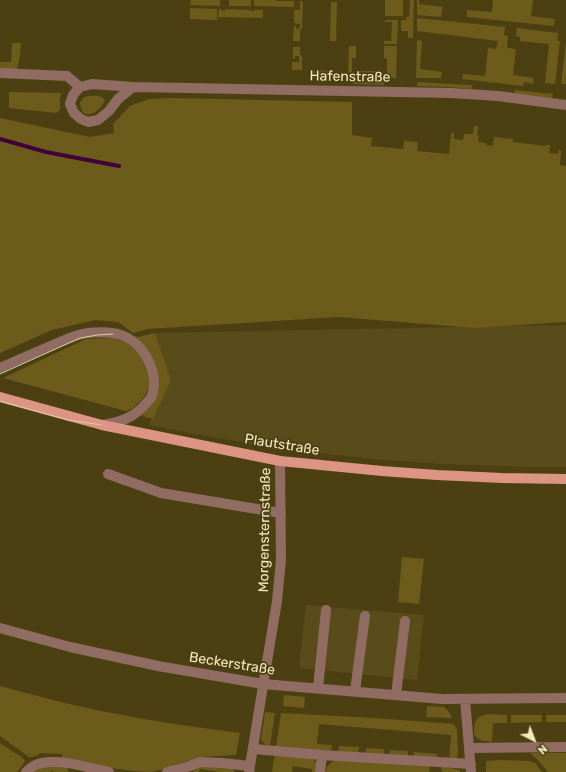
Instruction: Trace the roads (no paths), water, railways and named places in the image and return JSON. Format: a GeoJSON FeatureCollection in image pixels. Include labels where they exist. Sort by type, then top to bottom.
{"type":"FeatureCollection","features":[{"type":"Feature","properties":{"kind":"main road","name":"Plautstraße"},"geometry":{"type":"LineString","coordinates":[[0,397],[102,425],[280,461],[437,475],[502,478],[566,478]]}},
{"type":"Feature","properties":{"kind":"street"},"geometry":{"type":"LineString","coordinates":[[0,72],[67,76],[80,87],[73,95],[70,104],[74,113],[81,119],[88,122],[98,120],[109,111],[118,99],[133,87]]}},
{"type":"Feature","properties":{"kind":"street","name":"Hafenstraße"},"geometry":{"type":"LineString","coordinates":[[80,87],[92,84],[133,87],[451,93],[498,96],[566,105]]}},
{"type":"Feature","properties":{"kind":"street"},"geometry":{"type":"LineString","coordinates":[[0,368],[79,334],[97,332],[121,335],[129,338],[142,351],[151,366],[154,386],[151,398],[142,409],[131,417],[119,422],[102,425]]}},
{"type":"Feature","properties":{"kind":"street","name":"Morgensternstraße"},"geometry":{"type":"LineString","coordinates":[[167,772],[200,762],[222,763],[250,769],[278,601],[281,560],[280,461]]}},
{"type":"Feature","properties":{"kind":"street"},"geometry":{"type":"LineString","coordinates":[[108,474],[161,493],[281,513]]}},
{"type":"Feature","properties":{"kind":"street"},"geometry":{"type":"LineString","coordinates":[[318,688],[326,610]]}},
{"type":"Feature","properties":{"kind":"street"},"geometry":{"type":"LineString","coordinates":[[355,692],[365,616]]}},
{"type":"Feature","properties":{"kind":"street"},"geometry":{"type":"LineString","coordinates":[[396,695],[405,621]]}},
{"type":"Feature","properties":{"kind":"street","name":"Beckerstraße"},"geometry":{"type":"LineString","coordinates":[[0,628],[70,647],[158,666],[263,684],[442,699],[566,698]]}},
{"type":"Feature","properties":{"kind":"street"},"geometry":{"type":"LineString","coordinates":[[253,750],[471,768],[465,699]]}},
{"type":"Feature","properties":{"kind":"street"},"geometry":{"type":"LineString","coordinates":[[470,748],[566,747]]}},
{"type":"Feature","properties":{"kind":"street"},"geometry":{"type":"LineString","coordinates":[[320,772],[322,755]]}},
{"type":"Feature","properties":{"kind":"street"},"geometry":{"type":"LineString","coordinates":[[26,772],[34,765],[57,762],[109,772]]}},
{"type":"Feature","properties":{"kind":"waterway"},"geometry":{"type":"LineString","coordinates":[[0,139],[46,152],[119,166]]}},
{"type":"Feature","properties":{"kind":"tram line"},"geometry":{"type":"LineString","coordinates":[[0,374],[80,338],[113,334]]}},
{"type":"Feature","properties":{"kind":"tram line"},"geometry":{"type":"LineString","coordinates":[[0,401],[68,420],[102,425]]}}]}
